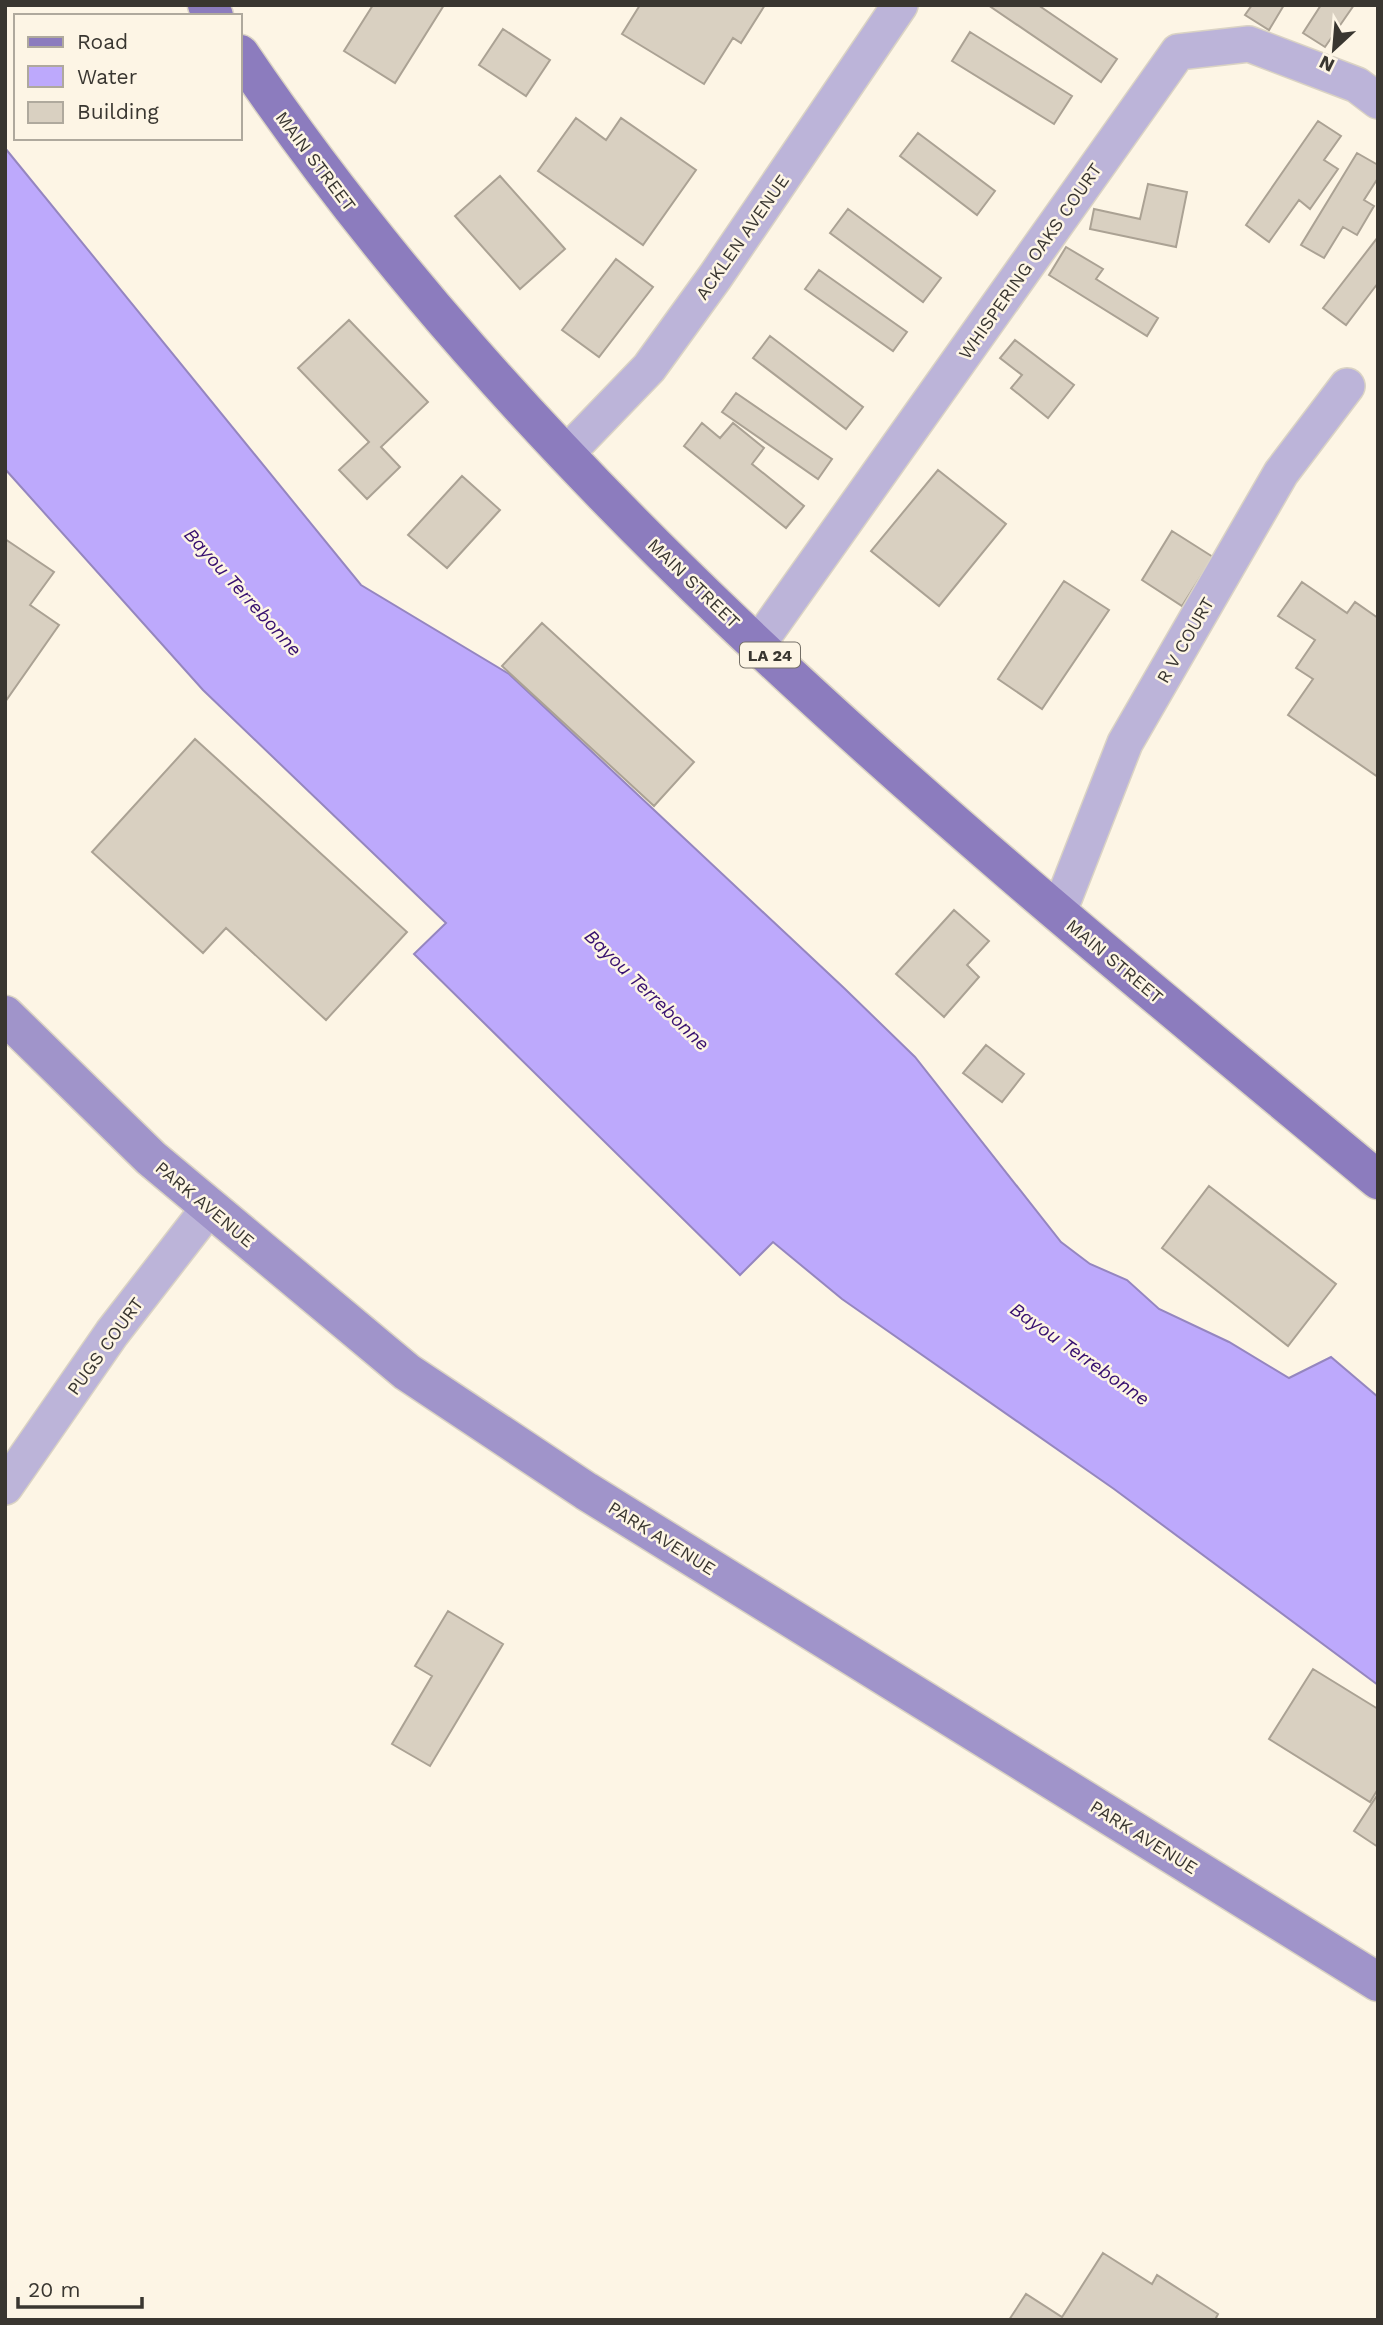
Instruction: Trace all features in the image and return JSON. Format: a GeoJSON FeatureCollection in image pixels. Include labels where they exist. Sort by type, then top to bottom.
{"type":"FeatureCollection","features":[{"type":"Feature","properties":{"kind":"main road","name":"MAIN STREET"},"geometry":{"type":"LineString","coordinates":[[242,57],[293,132],[401,271],[500,384],[651,543],[835,716],[1058,914],[1378,1180]]}},
{"type":"Feature","properties":{"kind":"main road","name":"PARK AVENUE"},"geometry":{"type":"LineString","coordinates":[[5,1015],[150,1158],[408,1372],[575,1484],[1378,1982]]}},
{"type":"Feature","properties":{"kind":"street","name":"ACKLEN AVENUE"},"geometry":{"type":"LineString","coordinates":[[566,454],[649,368],[715,277],[900,5]]}},
{"type":"Feature","properties":{"kind":"street","name":"WHISPERING OAKS COURT"},"geometry":{"type":"LineString","coordinates":[[758,643],[1178,52],[1249,44],[1357,85],[1378,101]]}},
{"type":"Feature","properties":{"kind":"street","name":"R V COURT"},"geometry":{"type":"LineString","coordinates":[[1058,914],[1125,743],[1281,472],[1347,386]]}},
{"type":"Feature","properties":{"kind":"street","name":"PUGS COURT"},"geometry":{"type":"LineString","coordinates":[[5,1487],[112,1333],[209,1209]]}},
{"type":"Feature","properties":{"kind":"water","name":"Bayou Terrebonne"},"geometry":{"type":"Polygon","coordinates":[[[5,148],[361,585],[509,674],[844,988],[915,1057],[1061,1242],[1090,1264],[1127,1280],[1159,1309],[1229,1342],[1289,1378],[1331,1357],[1378,1397],[1378,1685],[1114,1489],[842,1299],[773,1242],[740,1275],[414,954],[446,923],[203,690],[5,469],[5,148]]]}},
{"type":"Feature","properties":{"kind":"building"},"geometry":{"type":"Polygon","coordinates":[[[373,5],[444,5],[395,83],[344,51],[373,5]]]}},
{"type":"Feature","properties":{"kind":"building"},"geometry":{"type":"Polygon","coordinates":[[[640,5],[765,5],[741,43],[733,38],[704,84],[622,34],[640,5]]]}},
{"type":"Feature","properties":{"kind":"building"},"geometry":{"type":"Polygon","coordinates":[[[988,5],[1038,5],[1117,59],[1101,82],[988,5]]]}},
{"type":"Feature","properties":{"kind":"building"},"geometry":{"type":"Polygon","coordinates":[[[1252,5],[1284,5],[1269,30],[1245,15],[1252,5]]]}},
{"type":"Feature","properties":{"kind":"building"},"geometry":{"type":"Polygon","coordinates":[[[1321,5],[1354,5],[1325,47],[1303,33],[1321,5]]]}},
{"type":"Feature","properties":{"kind":"building"},"geometry":{"type":"Polygon","coordinates":[[[503,29],[550,60],[526,96],[479,65],[503,29]]]}},
{"type":"Feature","properties":{"kind":"building"},"geometry":{"type":"Polygon","coordinates":[[[970,32],[1072,96],[1054,124],[952,61],[970,32]]]}},
{"type":"Feature","properties":{"kind":"building"},"geometry":{"type":"Polygon","coordinates":[[[576,118],[606,140],[621,118],[696,170],[643,245],[538,171],[576,118]]]}},
{"type":"Feature","properties":{"kind":"building"},"geometry":{"type":"Polygon","coordinates":[[[1318,121],[1341,136],[1324,160],[1338,169],[1310,209],[1299,200],[1269,242],[1246,225],[1318,121]]]}},
{"type":"Feature","properties":{"kind":"building"},"geometry":{"type":"Polygon","coordinates":[[[918,133],[995,191],[977,215],[900,156],[918,133]]]}},
{"type":"Feature","properties":{"kind":"building"},"geometry":{"type":"Polygon","coordinates":[[[1357,153],[1378,165],[1378,178],[1364,200],[1374,206],[1357,235],[1343,227],[1324,258],[1301,245],[1357,153]]]}},
{"type":"Feature","properties":{"kind":"building"},"geometry":{"type":"Polygon","coordinates":[[[500,176],[565,249],[520,289],[455,216],[500,176]]]}},
{"type":"Feature","properties":{"kind":"building"},"geometry":{"type":"Polygon","coordinates":[[[1148,184],[1187,192],[1176,247],[1090,229],[1094,209],[1140,219],[1148,184]]]}},
{"type":"Feature","properties":{"kind":"building"},"geometry":{"type":"Polygon","coordinates":[[[848,209],[941,278],[923,302],[830,233],[848,209]]]}},
{"type":"Feature","properties":{"kind":"building"},"geometry":{"type":"Polygon","coordinates":[[[1378,237],[1378,283],[1346,325],[1323,308],[1378,237]]]}},
{"type":"Feature","properties":{"kind":"building"},"geometry":{"type":"Polygon","coordinates":[[[1066,247],[1103,269],[1096,279],[1158,318],[1147,336],[1049,275],[1066,247]]]}},
{"type":"Feature","properties":{"kind":"building"},"geometry":{"type":"Polygon","coordinates":[[[616,259],[653,287],[599,357],[562,330],[616,259]]]}},
{"type":"Feature","properties":{"kind":"building"},"geometry":{"type":"Polygon","coordinates":[[[819,270],[907,332],[893,351],[805,289],[819,270]]]}},
{"type":"Feature","properties":{"kind":"building"},"geometry":{"type":"Polygon","coordinates":[[[349,320],[428,402],[381,447],[400,467],[367,499],[339,470],[369,442],[298,368],[349,320]]]}},
{"type":"Feature","properties":{"kind":"building"},"geometry":{"type":"Polygon","coordinates":[[[770,336],[863,407],[846,429],[753,358],[770,336]]]}},
{"type":"Feature","properties":{"kind":"building"},"geometry":{"type":"Polygon","coordinates":[[[1015,340],[1074,385],[1048,418],[1011,388],[1022,375],[1000,358],[1015,340]]]}},
{"type":"Feature","properties":{"kind":"building"},"geometry":{"type":"Polygon","coordinates":[[[736,393],[832,459],[818,479],[722,412],[736,393]]]}},
{"type":"Feature","properties":{"kind":"building"},"geometry":{"type":"Polygon","coordinates":[[[702,423],[720,438],[733,423],[764,448],[752,464],[804,506],[786,528],[684,446],[702,423]]]}},
{"type":"Feature","properties":{"kind":"building"},"geometry":{"type":"Polygon","coordinates":[[[938,470],[1006,524],[939,606],[871,551],[938,470]]]}},
{"type":"Feature","properties":{"kind":"building"},"geometry":{"type":"Polygon","coordinates":[[[462,476],[500,510],[447,568],[408,535],[462,476]]]}},
{"type":"Feature","properties":{"kind":"building"},"geometry":{"type":"Polygon","coordinates":[[[1172,531],[1213,557],[1182,606],[1142,580],[1172,531]]]}},
{"type":"Feature","properties":{"kind":"building"},"geometry":{"type":"Polygon","coordinates":[[[5,539],[54,572],[30,605],[59,625],[5,702],[5,539]]]}},
{"type":"Feature","properties":{"kind":"building"},"geometry":{"type":"Polygon","coordinates":[[[1064,581],[1109,610],[1042,709],[998,679],[1064,581]]]}},
{"type":"Feature","properties":{"kind":"building"},"geometry":{"type":"Polygon","coordinates":[[[1302,582],[1347,613],[1355,602],[1378,618],[1378,777],[1288,715],[1313,679],[1296,668],[1315,640],[1278,616],[1302,582]]]}},
{"type":"Feature","properties":{"kind":"building"},"geometry":{"type":"Polygon","coordinates":[[[542,623],[694,762],[654,806],[502,666],[542,623]]]}},
{"type":"Feature","properties":{"kind":"building"},"geometry":{"type":"Polygon","coordinates":[[[195,739],[407,932],[326,1020],[226,928],[203,953],[92,852],[195,739]]]}},
{"type":"Feature","properties":{"kind":"building"},"geometry":{"type":"Polygon","coordinates":[[[954,910],[989,941],[967,965],[979,977],[944,1017],[896,974],[954,910]]]}},
{"type":"Feature","properties":{"kind":"building"},"geometry":{"type":"Polygon","coordinates":[[[986,1045],[1024,1074],[1002,1102],[963,1073],[986,1045]]]}},
{"type":"Feature","properties":{"kind":"building"},"geometry":{"type":"Polygon","coordinates":[[[1209,1186],[1336,1284],[1288,1346],[1162,1248],[1209,1186]]]}},
{"type":"Feature","properties":{"kind":"building"},"geometry":{"type":"Polygon","coordinates":[[[448,1611],[503,1644],[430,1766],[392,1744],[432,1676],[415,1666],[448,1611]]]}},
{"type":"Feature","properties":{"kind":"building"},"geometry":{"type":"Polygon","coordinates":[[[1313,1669],[1378,1709],[1378,1789],[1370,1802],[1269,1739],[1313,1669]]]}},
{"type":"Feature","properties":{"kind":"building"},"geometry":{"type":"Polygon","coordinates":[[[1378,1794],[1378,1847],[1354,1831],[1378,1794]]]}},
{"type":"Feature","properties":{"kind":"building"},"geometry":{"type":"Polygon","coordinates":[[[1103,2253],[1152,2284],[1157,2275],[1218,2314],[1215,2320],[1009,2320],[1026,2294],[1062,2317],[1103,2253]]]}}]}
